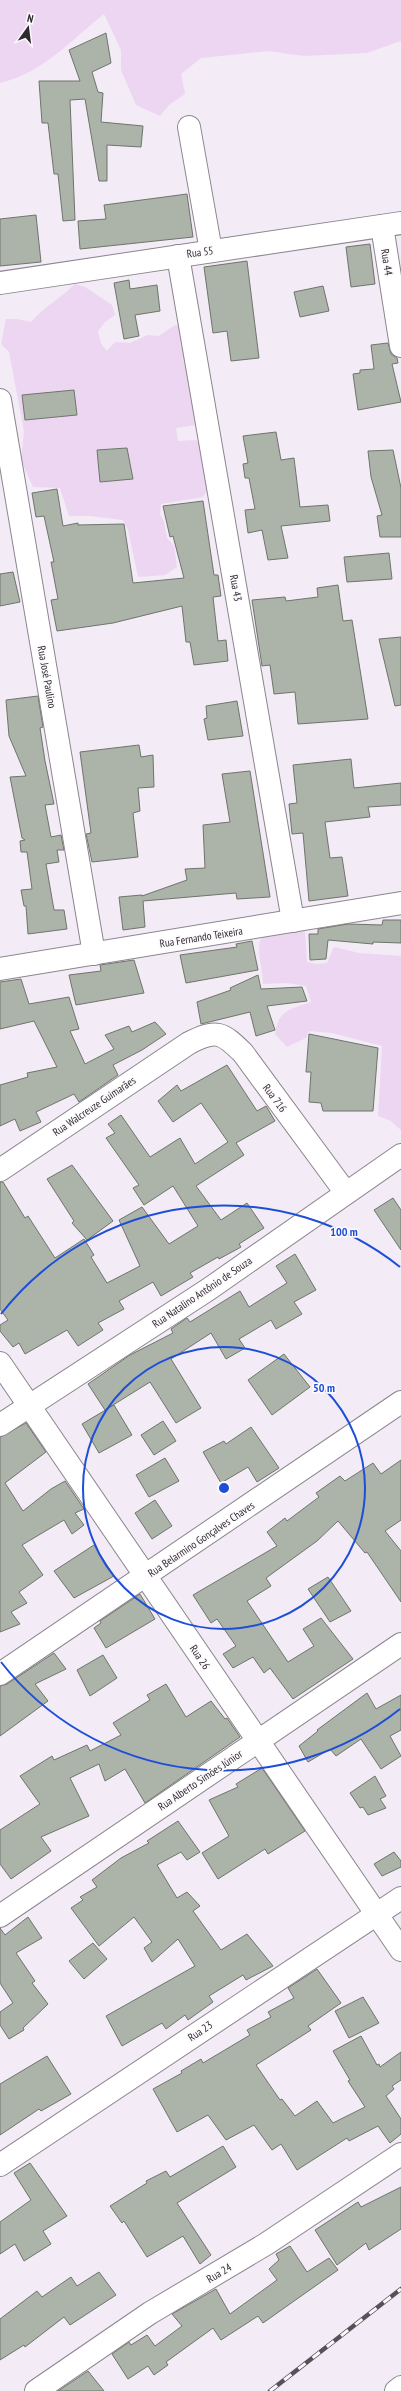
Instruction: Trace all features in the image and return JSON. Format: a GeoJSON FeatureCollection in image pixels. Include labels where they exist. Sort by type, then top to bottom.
{"type":"FeatureCollection","features":[{"type":"Feature","properties":{"kind":"street"},"geometry":{"type":"LineString","coordinates":[[189,127],[211,251]]}},
{"type":"Feature","properties":{"kind":"street","name":"Rua 55"},"geometry":{"type":"LineString","coordinates":[[0,283],[391,224]]}},
{"type":"Feature","properties":{"kind":"street","name":"Rua 44"},"geometry":{"type":"LineString","coordinates":[[391,224],[401,346]]}},
{"type":"Feature","properties":{"kind":"street","name":"Rua 43"},"geometry":{"type":"LineString","coordinates":[[178,256],[293,921]]}},
{"type":"Feature","properties":{"kind":"street","name":"Rua José Paulino"},"geometry":{"type":"LineString","coordinates":[[0,400],[94,954]]}},
{"type":"Feature","properties":{"kind":"street","name":"Rua Fernando Teixeira"},"geometry":{"type":"LineString","coordinates":[[0,970],[401,903]]}},
{"type":"Feature","properties":{"kind":"street","name":"Rua 716"},"geometry":{"type":"LineString","coordinates":[[189,1043],[206,1034],[218,1034],[229,1040],[243,1053],[346,1193]]}},
{"type":"Feature","properties":{"kind":"street","name":"Rua Walcreuze Guimarães"},"geometry":{"type":"LineString","coordinates":[[0,1170],[189,1043]]}},
{"type":"Feature","properties":{"kind":"street","name":"Rua Natalino Antônio de Souza"},"geometry":{"type":"LineString","coordinates":[[0,1425],[28,1405],[209,1289],[401,1155]]}},
{"type":"Feature","properties":{"kind":"street","name":"Rua 26"},"geometry":{"type":"LineString","coordinates":[[0,1363],[146,1576],[257,1742],[401,1950]]}},
{"type":"Feature","properties":{"kind":"street","name":"Rua Belarmino Gonçalves Chaves"},"geometry":{"type":"LineString","coordinates":[[0,1674],[401,1402]]}},
{"type":"Feature","properties":{"kind":"street","name":"Rua Alberto Simões Júnior"},"geometry":{"type":"LineString","coordinates":[[0,1916],[401,1644]]}},
{"type":"Feature","properties":{"kind":"street","name":"Rua 23"},"geometry":{"type":"LineString","coordinates":[[0,2165],[401,1898]]}},
{"type":"Feature","properties":{"kind":"street","name":"Rua 24"},"geometry":{"type":"LineString","coordinates":[[36,2391],[150,2313],[266,2244],[401,2154]]}},
{"type":"Feature","properties":{"kind":"street"},"geometry":{"type":"LineString","coordinates":[[396,2391],[401,2387]]}},
{"type":"Feature","properties":{"kind":"shaded area"},"geometry":{"type":"Polygon","coordinates":[[[0,0],[401,0],[401,41],[367,53],[304,56],[268,51],[201,58],[181,74],[185,94],[169,105],[160,116],[136,105],[121,70],[121,50],[104,14],[43,64],[30,72],[0,83],[0,0]]]}},
{"type":"Feature","properties":{"kind":"shaded area"},"geometry":{"type":"Polygon","coordinates":[[[75,284],[85,287],[112,305],[115,315],[105,322],[98,331],[101,344],[107,351],[115,342],[130,343],[148,335],[159,336],[175,325],[184,326],[200,410],[196,425],[176,428],[178,441],[196,440],[205,451],[208,489],[203,497],[161,504],[160,515],[164,521],[167,538],[174,546],[177,567],[165,575],[138,577],[128,530],[123,520],[90,516],[69,516],[60,488],[33,487],[21,460],[24,431],[9,352],[1,344],[6,319],[17,319],[31,322],[75,284]]]}},
{"type":"Feature","properties":{"kind":"shaded area"},"geometry":{"type":"Polygon","coordinates":[[[305,931],[307,962],[317,964],[327,963],[334,947],[359,953],[401,956],[401,1130],[391,1121],[378,1116],[382,1046],[332,1033],[309,1031],[306,1038],[287,1047],[275,1034],[282,1015],[291,1009],[311,1002],[306,986],[287,983],[263,984],[259,954],[262,935],[305,931]]]}},
{"type":"Feature","properties":{"kind":"building"},"geometry":{"type":"Polygon","coordinates":[[[106,33],[111,63],[92,72],[98,92],[103,93],[101,122],[143,126],[141,147],[107,145],[107,181],[99,181],[85,99],[70,100],[75,220],[63,221],[58,174],[54,174],[48,123],[42,123],[39,81],[80,81],[69,50],[106,33]]]}},
{"type":"Feature","properties":{"kind":"building"},"geometry":{"type":"Polygon","coordinates":[[[187,194],[193,237],[80,249],[78,221],[106,219],[104,205],[187,194]]]}},
{"type":"Feature","properties":{"kind":"building"},"geometry":{"type":"Polygon","coordinates":[[[36,215],[41,262],[0,266],[0,219],[36,215]]]}},
{"type":"Feature","properties":{"kind":"building"},"geometry":{"type":"Polygon","coordinates":[[[370,244],[375,284],[351,287],[346,247],[370,244]]]}},
{"type":"Feature","properties":{"kind":"building"},"geometry":{"type":"Polygon","coordinates":[[[247,261],[259,358],[231,361],[227,331],[213,333],[204,267],[247,261]]]}},
{"type":"Feature","properties":{"kind":"building"},"geometry":{"type":"Polygon","coordinates":[[[129,280],[130,289],[157,285],[160,311],[135,315],[139,336],[124,339],[114,283],[129,280]]]}},
{"type":"Feature","properties":{"kind":"building"},"geometry":{"type":"Polygon","coordinates":[[[323,286],[329,311],[300,317],[294,292],[323,286]]]}},
{"type":"Feature","properties":{"kind":"building"},"geometry":{"type":"Polygon","coordinates":[[[388,343],[391,354],[397,358],[398,363],[392,364],[401,402],[358,410],[353,374],[360,373],[360,370],[374,369],[371,345],[388,343]]]}},
{"type":"Feature","properties":{"kind":"building"},"geometry":{"type":"Polygon","coordinates":[[[74,390],[77,415],[25,420],[22,395],[74,390]]]}},
{"type":"Feature","properties":{"kind":"building"},"geometry":{"type":"Polygon","coordinates":[[[276,432],[281,460],[294,458],[300,507],[328,505],[330,521],[281,526],[288,558],[268,560],[262,530],[248,533],[245,510],[255,509],[249,478],[245,478],[243,464],[248,463],[243,436],[276,432]]]}},
{"type":"Feature","properties":{"kind":"building"},"geometry":{"type":"Polygon","coordinates":[[[127,448],[133,479],[100,482],[97,450],[127,448]]]}},
{"type":"Feature","properties":{"kind":"building"},"geometry":{"type":"Polygon","coordinates":[[[393,450],[401,488],[401,537],[380,537],[377,516],[382,515],[371,477],[368,451],[393,450]]]}},
{"type":"Feature","properties":{"kind":"building"},"geometry":{"type":"Polygon","coordinates":[[[57,489],[63,526],[78,523],[78,525],[124,524],[133,583],[184,578],[173,536],[170,537],[163,506],[203,501],[214,575],[218,575],[221,596],[213,597],[218,641],[226,640],[228,661],[194,665],[190,642],[186,642],[182,606],[113,623],[57,631],[51,600],[58,599],[51,562],[54,562],[44,516],[36,517],[32,493],[57,489]]]}},
{"type":"Feature","properties":{"kind":"building"},"geometry":{"type":"Polygon","coordinates":[[[389,553],[392,579],[347,582],[344,557],[389,553]]]}},
{"type":"Feature","properties":{"kind":"building"},"geometry":{"type":"Polygon","coordinates":[[[13,572],[20,602],[0,606],[0,574],[13,572]]]}},
{"type":"Feature","properties":{"kind":"building"},"geometry":{"type":"Polygon","coordinates":[[[338,585],[343,621],[352,620],[368,719],[298,724],[295,692],[274,694],[270,665],[262,666],[252,600],[285,597],[286,601],[318,597],[317,588],[338,585]]]}},
{"type":"Feature","properties":{"kind":"building"},"geometry":{"type":"Polygon","coordinates":[[[401,637],[401,705],[395,706],[379,639],[401,637]]]}},
{"type":"Feature","properties":{"kind":"building"},"geometry":{"type":"Polygon","coordinates":[[[38,696],[43,727],[40,728],[54,804],[45,805],[51,837],[61,835],[64,850],[57,850],[59,862],[46,864],[54,910],[64,910],[67,929],[28,934],[26,906],[24,906],[21,890],[32,889],[27,852],[21,852],[20,841],[25,840],[22,838],[10,777],[26,776],[9,736],[6,700],[38,696]]]}},
{"type":"Feature","properties":{"kind":"building"},"geometry":{"type":"Polygon","coordinates":[[[237,701],[243,736],[208,740],[204,719],[207,718],[206,706],[237,701]]]}},
{"type":"Feature","properties":{"kind":"building"},"geometry":{"type":"Polygon","coordinates":[[[139,745],[141,757],[153,755],[154,787],[138,788],[140,811],[133,813],[138,857],[92,862],[86,834],[91,833],[80,752],[139,745]]]}},
{"type":"Feature","properties":{"kind":"building"},"geometry":{"type":"Polygon","coordinates":[[[351,759],[354,788],[401,783],[401,805],[368,807],[370,817],[325,822],[330,858],[342,857],[348,896],[309,901],[303,833],[292,834],[289,804],[297,803],[293,765],[351,759]]]}},
{"type":"Feature","properties":{"kind":"building"},"geometry":{"type":"Polygon","coordinates":[[[250,771],[270,897],[237,899],[236,893],[143,901],[145,927],[123,930],[119,897],[142,896],[187,880],[185,869],[205,868],[203,825],[230,822],[222,774],[250,771]]]}},
{"type":"Feature","properties":{"kind":"building"},"geometry":{"type":"Polygon","coordinates":[[[383,920],[401,920],[401,943],[373,942],[373,944],[328,940],[326,959],[310,960],[309,934],[318,934],[318,929],[348,924],[382,925],[383,920]]]}},
{"type":"Feature","properties":{"kind":"building"},"geometry":{"type":"Polygon","coordinates":[[[252,941],[258,970],[186,983],[180,955],[237,947],[236,944],[252,941]]]}},
{"type":"Feature","properties":{"kind":"building"},"geometry":{"type":"Polygon","coordinates":[[[134,960],[144,993],[76,1005],[69,975],[101,971],[100,965],[134,960]]]}},
{"type":"Feature","properties":{"kind":"building"},"geometry":{"type":"Polygon","coordinates":[[[258,975],[261,989],[302,987],[307,1001],[267,1006],[275,1030],[256,1036],[250,1012],[201,1024],[197,1002],[231,990],[230,988],[258,975]]]}},
{"type":"Feature","properties":{"kind":"building"},"geometry":{"type":"Polygon","coordinates":[[[21,979],[29,1004],[69,997],[79,1029],[70,1031],[85,1064],[114,1049],[105,1035],[129,1026],[132,1032],[155,1022],[166,1034],[142,1050],[113,1065],[118,1075],[79,1102],[74,1094],[36,1112],[41,1122],[20,1131],[15,1119],[0,1126],[0,1085],[28,1077],[27,1073],[57,1067],[34,1021],[0,1029],[0,982],[21,979]]]}},
{"type":"Feature","properties":{"kind":"building"},"geometry":{"type":"Polygon","coordinates":[[[309,1034],[378,1048],[373,1111],[323,1111],[321,1103],[309,1102],[311,1072],[306,1072],[309,1034]]]}},
{"type":"Feature","properties":{"kind":"building"},"geometry":{"type":"Polygon","coordinates":[[[227,1065],[257,1111],[266,1106],[275,1121],[236,1143],[244,1155],[196,1186],[221,1220],[247,1203],[264,1228],[239,1244],[241,1247],[219,1259],[218,1257],[190,1273],[193,1277],[161,1296],[153,1282],[119,1301],[124,1309],[98,1323],[103,1330],[78,1346],[67,1330],[25,1354],[19,1343],[13,1347],[0,1331],[0,1325],[8,1320],[0,1309],[0,1182],[3,1182],[25,1218],[28,1216],[55,1258],[84,1239],[94,1255],[91,1257],[107,1283],[140,1266],[119,1220],[142,1207],[169,1244],[198,1226],[173,1186],[144,1205],[133,1188],[139,1185],[106,1138],[115,1133],[108,1124],[121,1115],[150,1157],[180,1138],[195,1164],[228,1142],[201,1103],[173,1122],[158,1101],[177,1085],[181,1091],[227,1065]]]}},
{"type":"Feature","properties":{"kind":"building"},"geometry":{"type":"Polygon","coordinates":[[[72,1165],[113,1221],[87,1240],[72,1223],[74,1221],[47,1179],[72,1165]]]}},
{"type":"Feature","properties":{"kind":"building"},"geometry":{"type":"Polygon","coordinates":[[[393,1198],[401,1210],[401,1250],[374,1210],[393,1198]]]}},
{"type":"Feature","properties":{"kind":"building"},"geometry":{"type":"Polygon","coordinates":[[[295,1254],[316,1290],[294,1302],[302,1314],[276,1329],[271,1320],[239,1339],[245,1348],[226,1359],[211,1333],[171,1359],[201,1408],[176,1423],[150,1382],[105,1410],[88,1384],[130,1355],[173,1333],[171,1329],[187,1318],[190,1322],[240,1291],[249,1307],[287,1283],[276,1266],[295,1254]]]}},
{"type":"Feature","properties":{"kind":"building"},"geometry":{"type":"Polygon","coordinates":[[[284,1354],[310,1387],[272,1415],[248,1380],[284,1354]]]}},
{"type":"Feature","properties":{"kind":"building"},"geometry":{"type":"Polygon","coordinates":[[[114,1405],[132,1435],[99,1453],[82,1424],[114,1405]]]}},
{"type":"Feature","properties":{"kind":"building"},"geometry":{"type":"Polygon","coordinates":[[[163,1421],[176,1441],[154,1455],[141,1435],[163,1421]]]}},
{"type":"Feature","properties":{"kind":"building"},"geometry":{"type":"Polygon","coordinates":[[[26,1423],[46,1452],[5,1483],[23,1511],[51,1489],[65,1481],[84,1509],[75,1513],[84,1525],[72,1534],[64,1520],[22,1545],[43,1575],[19,1592],[27,1603],[11,1612],[20,1624],[0,1632],[0,1437],[26,1423]]]}},
{"type":"Feature","properties":{"kind":"building"},"geometry":{"type":"Polygon","coordinates":[[[251,1427],[279,1468],[257,1482],[248,1467],[221,1483],[203,1452],[224,1441],[226,1444],[251,1427]]]}},
{"type":"Feature","properties":{"kind":"building"},"geometry":{"type":"Polygon","coordinates":[[[165,1458],[179,1481],[149,1497],[136,1475],[165,1458]]]}},
{"type":"Feature","properties":{"kind":"building"},"geometry":{"type":"Polygon","coordinates":[[[401,1460],[401,1520],[385,1531],[401,1551],[401,1602],[367,1552],[365,1553],[338,1521],[317,1541],[266,1578],[271,1586],[247,1601],[288,1662],[314,1646],[303,1629],[321,1618],[353,1659],[293,1699],[270,1668],[264,1673],[253,1657],[233,1668],[223,1654],[236,1646],[217,1619],[211,1623],[193,1595],[277,1546],[267,1532],[285,1518],[287,1521],[319,1497],[316,1493],[340,1476],[345,1481],[373,1463],[381,1474],[401,1460]]]}},
{"type":"Feature","properties":{"kind":"building"},"geometry":{"type":"Polygon","coordinates":[[[155,1500],[172,1526],[152,1539],[135,1513],[155,1500]]]}},
{"type":"Feature","properties":{"kind":"building"},"geometry":{"type":"Polygon","coordinates":[[[94,1545],[114,1576],[74,1598],[54,1571],[94,1545]]]}},
{"type":"Feature","properties":{"kind":"building"},"geometry":{"type":"Polygon","coordinates":[[[328,1577],[351,1611],[330,1622],[308,1589],[328,1577]]]}},
{"type":"Feature","properties":{"kind":"building"},"geometry":{"type":"Polygon","coordinates":[[[140,1594],[155,1619],[106,1648],[94,1628],[101,1623],[100,1621],[140,1594]]]}},
{"type":"Feature","properties":{"kind":"building"},"geometry":{"type":"Polygon","coordinates":[[[54,1653],[66,1669],[35,1684],[48,1701],[0,1736],[0,1686],[7,1684],[54,1653]]]}},
{"type":"Feature","properties":{"kind":"building"},"geometry":{"type":"Polygon","coordinates":[[[103,1655],[117,1678],[90,1696],[77,1670],[103,1655]]]}},
{"type":"Feature","properties":{"kind":"building"},"geometry":{"type":"Polygon","coordinates":[[[166,1684],[186,1717],[211,1701],[225,1719],[227,1718],[240,1737],[145,1803],[125,1769],[105,1781],[99,1764],[70,1778],[89,1816],[41,1837],[51,1851],[11,1879],[0,1864],[0,1830],[40,1804],[20,1776],[52,1756],[54,1760],[87,1745],[90,1751],[121,1735],[113,1723],[150,1700],[147,1695],[166,1684]]]}},
{"type":"Feature","properties":{"kind":"building"},"geometry":{"type":"Polygon","coordinates":[[[367,1693],[376,1709],[401,1695],[401,1730],[390,1736],[401,1756],[381,1769],[361,1739],[336,1756],[330,1749],[308,1762],[299,1746],[318,1731],[317,1730],[367,1693]]]}},
{"type":"Feature","properties":{"kind":"building"},"geometry":{"type":"Polygon","coordinates":[[[262,1768],[305,1831],[268,1854],[265,1849],[218,1879],[202,1853],[229,1836],[209,1800],[238,1787],[236,1784],[262,1768]]]}},
{"type":"Feature","properties":{"kind":"building"},"geometry":{"type":"Polygon","coordinates":[[[375,1776],[386,1796],[380,1799],[386,1808],[368,1815],[363,1807],[360,1808],[350,1793],[375,1776]]]}},
{"type":"Feature","properties":{"kind":"building"},"geometry":{"type":"Polygon","coordinates":[[[178,1821],[200,1852],[187,1860],[181,1852],[157,1865],[177,1898],[187,1892],[200,1906],[193,1911],[221,1950],[247,1934],[273,1966],[246,1980],[243,1975],[209,1996],[213,2002],[188,2020],[185,2015],[166,2029],[162,2023],[122,2046],[106,2016],[195,1966],[178,1939],[152,1962],[144,1948],[152,1942],[134,1917],[99,1946],[71,1908],[83,1900],[80,1897],[97,1887],[92,1880],[121,1858],[149,1843],[147,1841],[178,1821]]]}},
{"type":"Feature","properties":{"kind":"building"},"geometry":{"type":"Polygon","coordinates":[[[394,1852],[401,1861],[401,1867],[382,1876],[374,1864],[394,1852]]]}},
{"type":"Feature","properties":{"kind":"building"},"geometry":{"type":"Polygon","coordinates":[[[28,1917],[42,1938],[16,1953],[35,1981],[32,1983],[48,2004],[23,2028],[24,2030],[9,2039],[0,2025],[0,2012],[13,2003],[0,1983],[0,1928],[5,1935],[28,1917]]]}},
{"type":"Feature","properties":{"kind":"building"},"geometry":{"type":"Polygon","coordinates":[[[93,1943],[107,1959],[84,1979],[69,1961],[93,1943]]]}},
{"type":"Feature","properties":{"kind":"building"},"geometry":{"type":"Polygon","coordinates":[[[317,1969],[341,2003],[308,2026],[311,2030],[256,2065],[280,2100],[282,2099],[295,2116],[317,2101],[333,2123],[365,2107],[348,2081],[350,2080],[333,2051],[361,2036],[377,2065],[379,2064],[380,2067],[401,2052],[401,2080],[392,2086],[394,2089],[386,2096],[401,2119],[401,2134],[390,2143],[378,2126],[349,2141],[347,2138],[297,2170],[281,2144],[272,2150],[254,2125],[226,2140],[208,2115],[177,2132],[153,2089],[182,2073],[181,2071],[201,2059],[203,2063],[250,2035],[247,2030],[271,2017],[268,2012],[294,1998],[288,1988],[317,1969]]]}},
{"type":"Feature","properties":{"kind":"building"},"geometry":{"type":"Polygon","coordinates":[[[363,1997],[379,2023],[349,2038],[335,2011],[363,1997]]]}},
{"type":"Feature","properties":{"kind":"building"},"geometry":{"type":"Polygon","coordinates":[[[47,2056],[71,2094],[41,2111],[39,2109],[0,2135],[0,2084],[47,2056]]]}},
{"type":"Feature","properties":{"kind":"building"},"geometry":{"type":"Polygon","coordinates":[[[223,2146],[236,2167],[177,2203],[211,2255],[200,2264],[183,2236],[147,2257],[124,2221],[122,2223],[110,2206],[147,2183],[146,2181],[166,2171],[170,2177],[223,2146]]]}},
{"type":"Feature","properties":{"kind":"building"},"geometry":{"type":"Polygon","coordinates":[[[30,2163],[67,2216],[43,2231],[51,2244],[24,2261],[15,2244],[0,2254],[0,2222],[31,2200],[14,2173],[30,2163]]]}},
{"type":"Feature","properties":{"kind":"building"},"geometry":{"type":"Polygon","coordinates":[[[401,2187],[401,2229],[369,2250],[366,2243],[337,2265],[315,2230],[358,2202],[361,2207],[401,2187]]]}},
{"type":"Feature","properties":{"kind":"building"},"geometry":{"type":"Polygon","coordinates":[[[290,2246],[307,2272],[329,2258],[338,2270],[263,2323],[258,2316],[221,2340],[213,2328],[166,2362],[168,2365],[154,2375],[148,2366],[128,2379],[112,2354],[129,2342],[131,2345],[147,2335],[155,2346],[182,2326],[172,2314],[216,2289],[230,2314],[277,2280],[269,2269],[279,2260],[276,2254],[290,2246]]]}},
{"type":"Feature","properties":{"kind":"building"},"geometry":{"type":"Polygon","coordinates":[[[99,2272],[116,2295],[70,2325],[64,2317],[25,2347],[24,2345],[0,2360],[0,2319],[37,2291],[42,2297],[71,2277],[77,2286],[99,2272]]]}},
{"type":"Feature","properties":{"kind":"building"},"geometry":{"type":"Polygon","coordinates":[[[88,2371],[104,2391],[58,2391],[88,2371]]]}},
{"type":"Feature","properties":{"kind":"railway"},"geometry":{"type":"LineString","coordinates":[[270,2391],[401,2289]]}}]}
